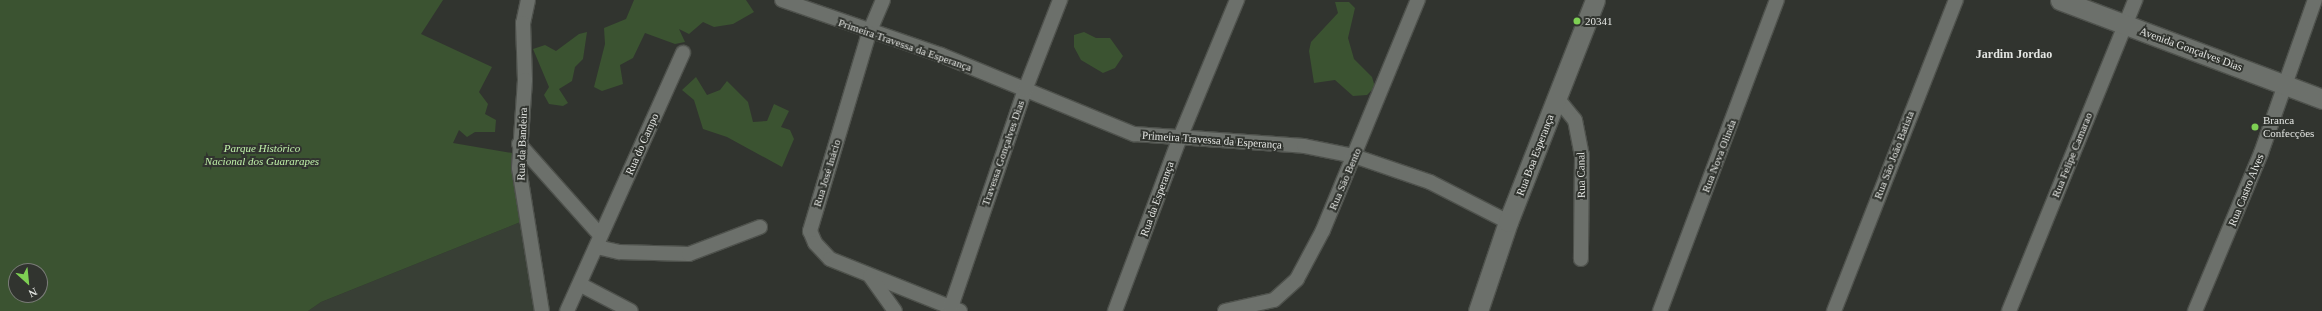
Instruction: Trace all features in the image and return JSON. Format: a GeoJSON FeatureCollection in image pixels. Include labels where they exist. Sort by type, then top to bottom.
{"type":"FeatureCollection","features":[{"type":"Feature","properties":{"kind":"street","name":"Rua da Bandeira"},"geometry":{"type":"LineString","coordinates":[[528,0],[523,23],[525,80],[519,144],[521,194],[542,311]]}},
{"type":"Feature","properties":{"kind":"street","name":"Primeira Travessa da Esperança"},"geometry":{"type":"LineString","coordinates":[[782,0],[869,33],[941,55],[1134,134],[1179,140],[1304,146],[1354,156],[1430,182],[1508,222]]}},
{"type":"Feature","properties":{"kind":"street","name":"Rua José Inácio"},"geometry":{"type":"LineString","coordinates":[[867,273],[830,259],[815,243],[810,231],[869,33],[882,0]]}},
{"type":"Feature","properties":{"kind":"street","name":"Travessa Gonçalves Dias"},"geometry":{"type":"LineString","coordinates":[[956,309],[1025,90],[1060,0]]}},
{"type":"Feature","properties":{"kind":"street","name":"Rua da Esperança"},"geometry":{"type":"LineString","coordinates":[[1115,311],[1179,140],[1238,0]]}},
{"type":"Feature","properties":{"kind":"street","name":"Rua São Bento"},"geometry":{"type":"LineString","coordinates":[[1225,311],[1274,300],[1289,290],[1323,230],[1418,0]]}},
{"type":"Feature","properties":{"kind":"street","name":"Rua Boa Esperança"},"geometry":{"type":"LineString","coordinates":[[1478,311],[1508,222],[1595,0]]}},
{"type":"Feature","properties":{"kind":"street","name":"Rua Nova Olinda"},"geometry":{"type":"LineString","coordinates":[[1660,311],[1777,0]]}},
{"type":"Feature","properties":{"kind":"street","name":"Rua São João Batista"},"geometry":{"type":"LineString","coordinates":[[1834,311],[1956,0]]}},
{"type":"Feature","properties":{"kind":"street","name":"Avenida Gonçalves Dias"},"geometry":{"type":"LineString","coordinates":[[2060,0],[2322,99]]}},
{"type":"Feature","properties":{"kind":"street","name":"Rua Felipe Camarao"},"geometry":{"type":"LineString","coordinates":[[2009,311],[2135,0]]}},
{"type":"Feature","properties":{"kind":"street","name":"Rua Castro Alves"},"geometry":{"type":"LineString","coordinates":[[2196,311],[2261,153],[2283,83],[2315,0]]}},
{"type":"Feature","properties":{"kind":"street","name":"Rua do Campo"},"geometry":{"type":"LineString","coordinates":[[567,311],[581,285],[599,241],[683,53]]}},
{"type":"Feature","properties":{"kind":"street","name":"Rua Canal"},"geometry":{"type":"LineString","coordinates":[[1557,98],[1575,120],[1582,155],[1581,258]]}},
{"type":"Feature","properties":{"kind":"street"},"geometry":{"type":"LineString","coordinates":[[519,144],[599,241],[619,252],[689,254],[760,227]]}},
{"type":"Feature","properties":{"kind":"street"},"geometry":{"type":"LineString","coordinates":[[867,273],[956,309]]}},
{"type":"Feature","properties":{"kind":"street"},"geometry":{"type":"LineString","coordinates":[[867,273],[895,311]]}},
{"type":"Feature","properties":{"kind":"street"},"geometry":{"type":"LineString","coordinates":[[581,285],[631,311]]}},
{"type":"Feature","properties":{"kind":"shaded area"},"geometry":{"type":"Polygon","coordinates":[[[523,221],[536,311],[308,311],[321,302],[523,221]]]}},
{"type":"Feature","properties":{"kind":"green space","name":"Parque Histórico Nacional dos Guararapes"},"geometry":{"type":"Polygon","coordinates":[[[0,0],[443,0],[421,34],[492,67],[479,92],[488,104],[485,114],[496,120],[495,132],[475,132],[467,137],[459,130],[453,143],[518,154],[523,221],[321,302],[308,311],[0,311],[0,0]]]}},
{"type":"Feature","properties":{"kind":"green space"},"geometry":{"type":"Polygon","coordinates":[[[634,0],[746,0],[754,12],[733,24],[714,27],[703,22],[689,34],[679,29],[685,42],[675,44],[645,33],[633,58],[620,65],[623,84],[602,91],[594,87],[605,44],[604,28],[626,19],[634,0]]]}},
{"type":"Feature","properties":{"kind":"green space"},"geometry":{"type":"Polygon","coordinates":[[[1335,2],[1349,2],[1355,8],[1348,38],[1354,59],[1372,77],[1375,87],[1367,95],[1353,96],[1335,80],[1314,83],[1309,51],[1311,42],[1338,13],[1335,2]]]}},
{"type":"Feature","properties":{"kind":"green space"},"geometry":{"type":"Polygon","coordinates":[[[587,32],[583,59],[575,67],[572,81],[559,89],[568,103],[563,106],[549,104],[544,95],[549,87],[533,49],[545,45],[556,51],[579,34],[587,32]]]}},
{"type":"Feature","properties":{"kind":"green space"},"geometry":{"type":"Polygon","coordinates":[[[1084,32],[1096,38],[1110,38],[1123,56],[1115,68],[1103,73],[1081,60],[1074,47],[1074,35],[1084,32]]]}},
{"type":"Feature","properties":{"kind":"green space"},"geometry":{"type":"Polygon","coordinates":[[[696,77],[707,95],[720,90],[727,81],[748,102],[753,122],[767,121],[774,104],[789,111],[781,127],[790,130],[794,139],[782,167],[727,137],[703,129],[694,100],[682,90],[696,77]]]}},
{"type":"Feature","properties":{"kind":"place","name":"20341"},"geometry":{"type":"Point","coordinates":[1577,21]}},
{"type":"Feature","properties":{"kind":"place","name":"Branca Confecções"},"geometry":{"type":"Point","coordinates":[2255,127]}},
{"type":"Feature","properties":{"kind":"district","name":"Jardim Jordao"},"geometry":{"type":"Point","coordinates":[2014,55]}}]}
